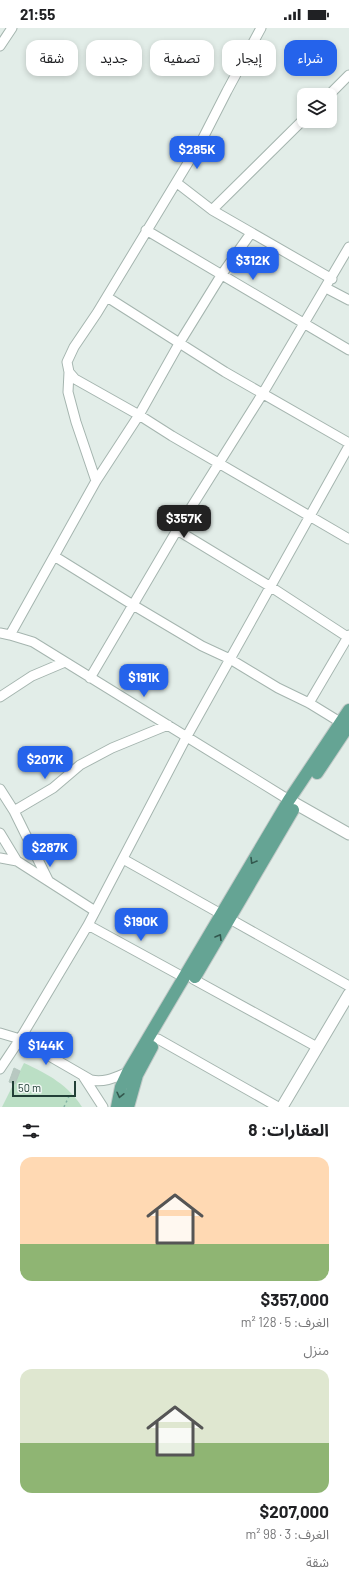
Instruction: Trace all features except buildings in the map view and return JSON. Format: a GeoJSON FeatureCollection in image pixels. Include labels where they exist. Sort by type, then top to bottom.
{"type":"FeatureCollection","features":[{"type":"Feature","properties":{"kind":"main road"},"geometry":{"type":"LineString","coordinates":[[128,1107],[137,1075],[158,1039],[189,979],[292,802],[345,724],[349,710]]}},
{"type":"Feature","properties":{"kind":"main road"},"geometry":{"type":"LineString","coordinates":[[117,1107],[121,1087],[128,1072],[189,979]]}},
{"type":"Feature","properties":{"kind":"street"},"geometry":{"type":"LineString","coordinates":[[0,46],[12,28]]}},
{"type":"Feature","properties":{"kind":"street"},"geometry":{"type":"LineString","coordinates":[[96,481],[76,422],[68,392],[69,372],[67,362],[74,347],[107,297],[146,230],[177,184],[204,138],[227,90],[261,28]]}},
{"type":"Feature","properties":{"kind":"street"},"geometry":{"type":"LineString","coordinates":[[336,88],[349,75]]}},
{"type":"Feature","properties":{"kind":"street"},"geometry":{"type":"LineString","coordinates":[[212,210],[297,126]]}},
{"type":"Feature","properties":{"kind":"street"},"geometry":{"type":"LineString","coordinates":[[177,184],[212,210],[332,279]]}},
{"type":"Feature","properties":{"kind":"street"},"geometry":{"type":"LineString","coordinates":[[146,230],[349,350]]}},
{"type":"Feature","properties":{"kind":"street"},"geometry":{"type":"LineString","coordinates":[[10,634],[96,481],[139,415],[180,342],[222,274],[251,233]]}},
{"type":"Feature","properties":{"kind":"street"},"geometry":{"type":"LineString","coordinates":[[90,678],[177,530],[332,279],[349,247]]}},
{"type":"Feature","properties":{"kind":"street"},"geometry":{"type":"LineString","coordinates":[[326,288],[349,300]]}},
{"type":"Feature","properties":{"kind":"street"},"geometry":{"type":"LineString","coordinates":[[0,1069],[20,1039],[88,925],[187,736],[349,444],[225,372],[107,297]]}},
{"type":"Feature","properties":{"kind":"street"},"geometry":{"type":"LineString","coordinates":[[69,372],[75,379],[349,539]]}},
{"type":"Feature","properties":{"kind":"street"},"geometry":{"type":"LineString","coordinates":[[177,530],[271,587],[349,637],[309,703]]}},
{"type":"Feature","properties":{"kind":"street"},"geometry":{"type":"LineString","coordinates":[[54,556],[202,646],[230,659],[278,688],[309,703],[345,724]]}},
{"type":"Feature","properties":{"kind":"street"},"geometry":{"type":"LineString","coordinates":[[0,634],[10,634],[33,642],[292,802],[349,834]]}},
{"type":"Feature","properties":{"kind":"street"},"geometry":{"type":"LineString","coordinates":[[0,697],[32,676],[65,662]]}},
{"type":"Feature","properties":{"kind":"street"},"geometry":{"type":"LineString","coordinates":[[14,811],[53,788],[80,764],[112,748],[168,725]]}},
{"type":"Feature","properties":{"kind":"street"},"geometry":{"type":"LineString","coordinates":[[0,789],[14,811],[48,880]]}},
{"type":"Feature","properties":{"kind":"street"},"geometry":{"type":"LineString","coordinates":[[0,833],[17,861]]}},
{"type":"Feature","properties":{"kind":"street"},"geometry":{"type":"LineString","coordinates":[[0,858],[17,861],[95,911]]}},
{"type":"Feature","properties":{"kind":"street"},"geometry":{"type":"LineString","coordinates":[[123,858],[349,986]]}},
{"type":"Feature","properties":{"kind":"street"},"geometry":{"type":"LineString","coordinates":[[88,925],[317,1047]]}},
{"type":"Feature","properties":{"kind":"street"},"geometry":{"type":"LineString","coordinates":[[282,1107],[349,994]]}},
{"type":"Feature","properties":{"kind":"street"},"geometry":{"type":"LineString","coordinates":[[0,1033],[20,1039],[83,1075],[97,1081],[111,1079],[128,1072]]}},
{"type":"Feature","properties":{"kind":"street"},"geometry":{"type":"LineString","coordinates":[[158,1039],[278,1107]]}},
{"type":"Feature","properties":{"kind":"street"},"geometry":{"type":"LineString","coordinates":[[83,1075],[104,1107]]}},
{"type":"Feature","properties":{"kind":"path"},"geometry":{"type":"LineString","coordinates":[[64,1107],[70,1094]]}},
{"type":"Feature","properties":{"kind":"green space"},"geometry":{"type":"Polygon","coordinates":[[[24,1063],[41,1071],[64,1086],[82,1107],[2,1107],[24,1063]]]}}]}
